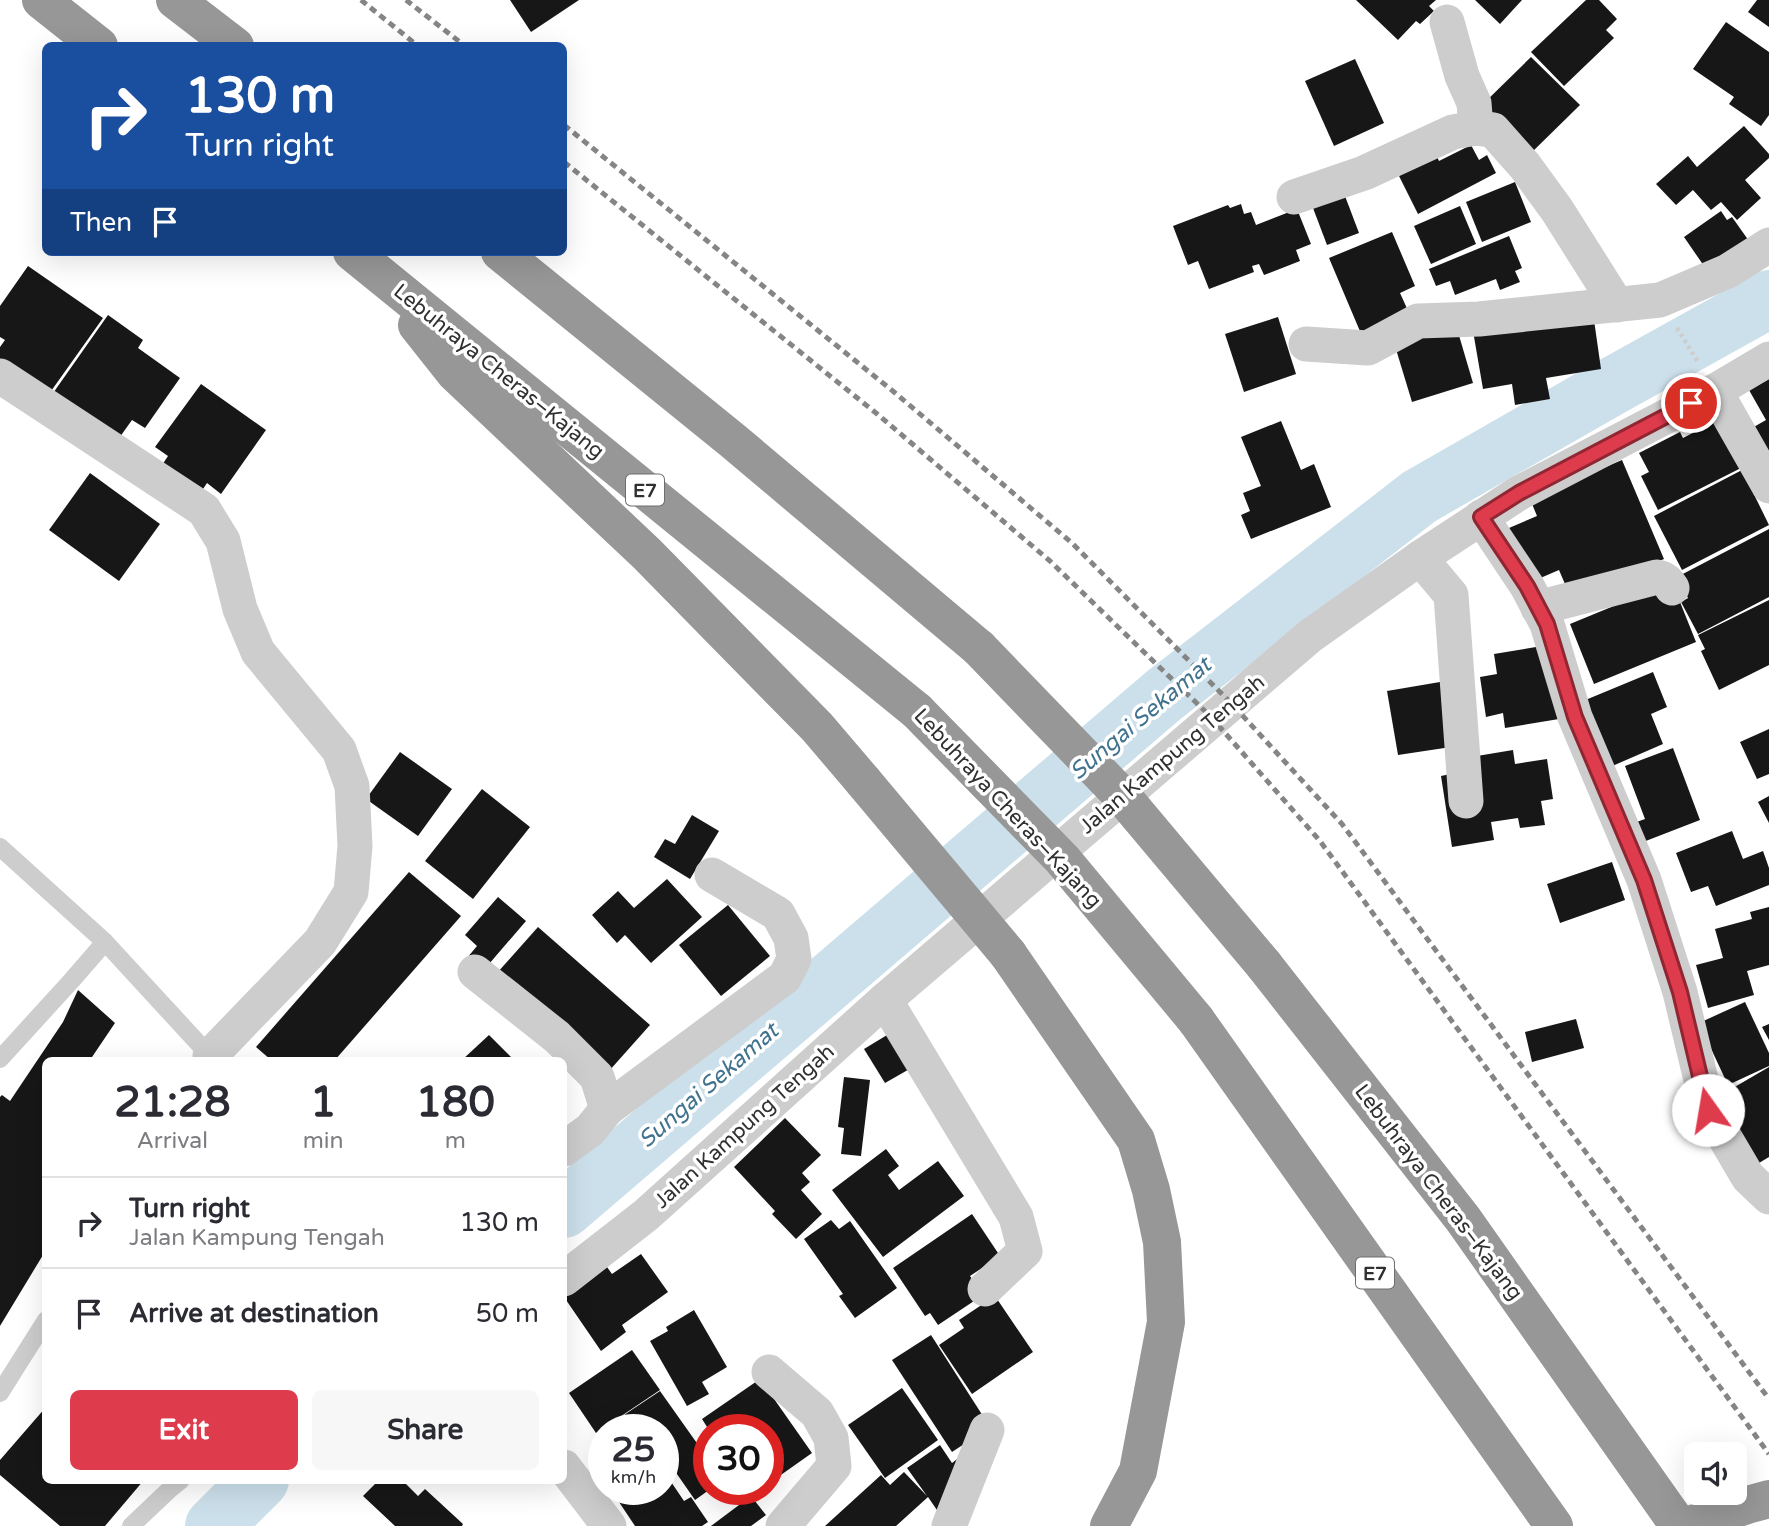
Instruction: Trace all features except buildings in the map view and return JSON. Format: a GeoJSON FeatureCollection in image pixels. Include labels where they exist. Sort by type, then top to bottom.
{"type":"FeatureCollection","features":[{"type":"Feature","properties":{"kind":"highway"},"geometry":{"type":"LineString","coordinates":[[41,0],[90,38]]}},
{"type":"Feature","properties":{"kind":"highway"},"geometry":{"type":"LineString","coordinates":[[175,0],[230,42]]}},
{"type":"Feature","properties":{"kind":"highway","name":"Lebuhraya Cheras–Kajang"},"geometry":{"type":"LineString","coordinates":[[505,256],[732,440],[979,648],[1123,797],[1265,965],[1463,1219],[1679,1526]]}},
{"type":"Feature","properties":{"kind":"highway"},"geometry":{"type":"LineString","coordinates":[[362,260],[455,373],[647,554],[817,727],[1008,954],[1136,1140],[1151,1190],[1162,1242],[1166,1322],[1138,1471],[1109,1526]]}},
{"type":"Feature","properties":{"kind":"highway","name":"Lebuhraya Cheras–Kajang"},"geometry":{"type":"LineString","coordinates":[[362,260],[917,711],[1062,859],[1195,1020],[1554,1526]]}},
{"type":"Feature","properties":{"kind":"highway"},"geometry":{"type":"LineString","coordinates":[[1688,1526],[1769,1499]]}},
{"type":"Feature","properties":{"kind":"street"},"geometry":{"type":"LineString","coordinates":[[1447,22],[1462,76],[1474,103],[1476,128]]}},
{"type":"Feature","properties":{"kind":"street"},"geometry":{"type":"LineString","coordinates":[[1294,197],[1364,173],[1453,132],[1476,128],[1493,130],[1525,166],[1557,210],[1617,305]]}},
{"type":"Feature","properties":{"kind":"street"},"geometry":{"type":"LineString","coordinates":[[1306,344],[1368,348],[1418,321],[1479,319],[1660,300],[1728,271],[1769,246]]}},
{"type":"Feature","properties":{"kind":"street","name":"Jalan Kampung Tengah"},"geometry":{"type":"LineString","coordinates":[[567,1277],[646,1215],[885,1000],[1310,636],[1420,558],[1519,493],[1715,391],[1769,359]]}},
{"type":"Feature","properties":{"kind":"street"},"geometry":{"type":"LineString","coordinates":[[0,376],[204,510],[223,541],[240,609],[258,652],[339,750],[352,786],[355,846],[351,892],[320,942],[213,1057]]}},
{"type":"Feature","properties":{"kind":"street"},"geometry":{"type":"LineString","coordinates":[[1715,391],[1769,486]]}},
{"type":"Feature","properties":{"kind":"street"},"geometry":{"type":"LineString","coordinates":[[1481,517],[1527,586],[1547,624],[1575,717],[1644,880],[1680,992],[1708,1110],[1748,1177],[1769,1197]]}},
{"type":"Feature","properties":{"kind":"street"},"geometry":{"type":"LineString","coordinates":[[1420,558],[1451,595],[1466,801]]}},
{"type":"Feature","properties":{"kind":"street"},"geometry":{"type":"LineString","coordinates":[[1538,608],[1657,577],[1667,580],[1672,588]]}},
{"type":"Feature","properties":{"kind":"street"},"geometry":{"type":"LineString","coordinates":[[567,1147],[590,1130],[607,1109],[785,977],[794,958],[791,938],[778,914],[712,875]]}},
{"type":"Feature","properties":{"kind":"street"},"geometry":{"type":"LineString","coordinates":[[475,972],[557,1037],[597,1077],[607,1109]]}},
{"type":"Feature","properties":{"kind":"street"},"geometry":{"type":"LineString","coordinates":[[885,1000],[1016,1217],[1025,1251],[985,1289]]}},
{"type":"Feature","properties":{"kind":"street"},"geometry":{"type":"LineString","coordinates":[[769,1372],[817,1413],[831,1438],[834,1466],[783,1526]]}},
{"type":"Feature","properties":{"kind":"street"},"geometry":{"type":"LineString","coordinates":[[949,1526],[987,1430]]}},
{"type":"Feature","properties":{"kind":"street"},"geometry":{"type":"LineString","coordinates":[[567,1471],[609,1526]]}},
{"type":"Feature","properties":{"kind":"lane"},"geometry":{"type":"LineString","coordinates":[[0,847],[105,942],[209,1057]]}},
{"type":"Feature","properties":{"kind":"lane"},"geometry":{"type":"LineString","coordinates":[[0,1059],[105,942]]}},
{"type":"Feature","properties":{"kind":"lane"},"geometry":{"type":"LineString","coordinates":[[0,1393],[42,1326]]}},
{"type":"Feature","properties":{"kind":"lane"},"geometry":{"type":"LineString","coordinates":[[131,1526],[176,1484]]}},
{"type":"Feature","properties":{"kind":"path"},"geometry":{"type":"LineString","coordinates":[[1660,300],[1715,391]]}},
{"type":"Feature","properties":{"kind":"waterway","name":"Sungai Sekamat"},"geometry":{"type":"LineString","coordinates":[[567,1206],[1164,695],[1419,497],[1769,299]]}},
{"type":"Feature","properties":{"kind":"waterway","name":"Sungai Sekamat"},"geometry":{"type":"LineString","coordinates":[[214,1526],[256,1484]]}},
{"type":"Feature","properties":{"kind":"railway"},"geometry":{"type":"LineString","coordinates":[[361,0],[413,42]]}},
{"type":"Feature","properties":{"kind":"railway"},"geometry":{"type":"LineString","coordinates":[[406,0],[460,42]]}},
{"type":"Feature","properties":{"kind":"railway"},"geometry":{"type":"LineString","coordinates":[[567,127],[894,392],[1072,543],[1231,703],[1342,824],[1769,1399]]}},
{"type":"Feature","properties":{"kind":"railway"},"geometry":{"type":"LineString","coordinates":[[567,164],[876,413],[1050,561],[1211,717],[1320,841],[1769,1454]]}},
{"type":"Feature","properties":{"kind":"route"},"geometry":{"type":"LineString","coordinates":[[1691,403],[1519,493],[1481,517],[1527,586],[1547,624],[1575,717],[1644,880],[1680,992],[1708,1110]]}}]}
